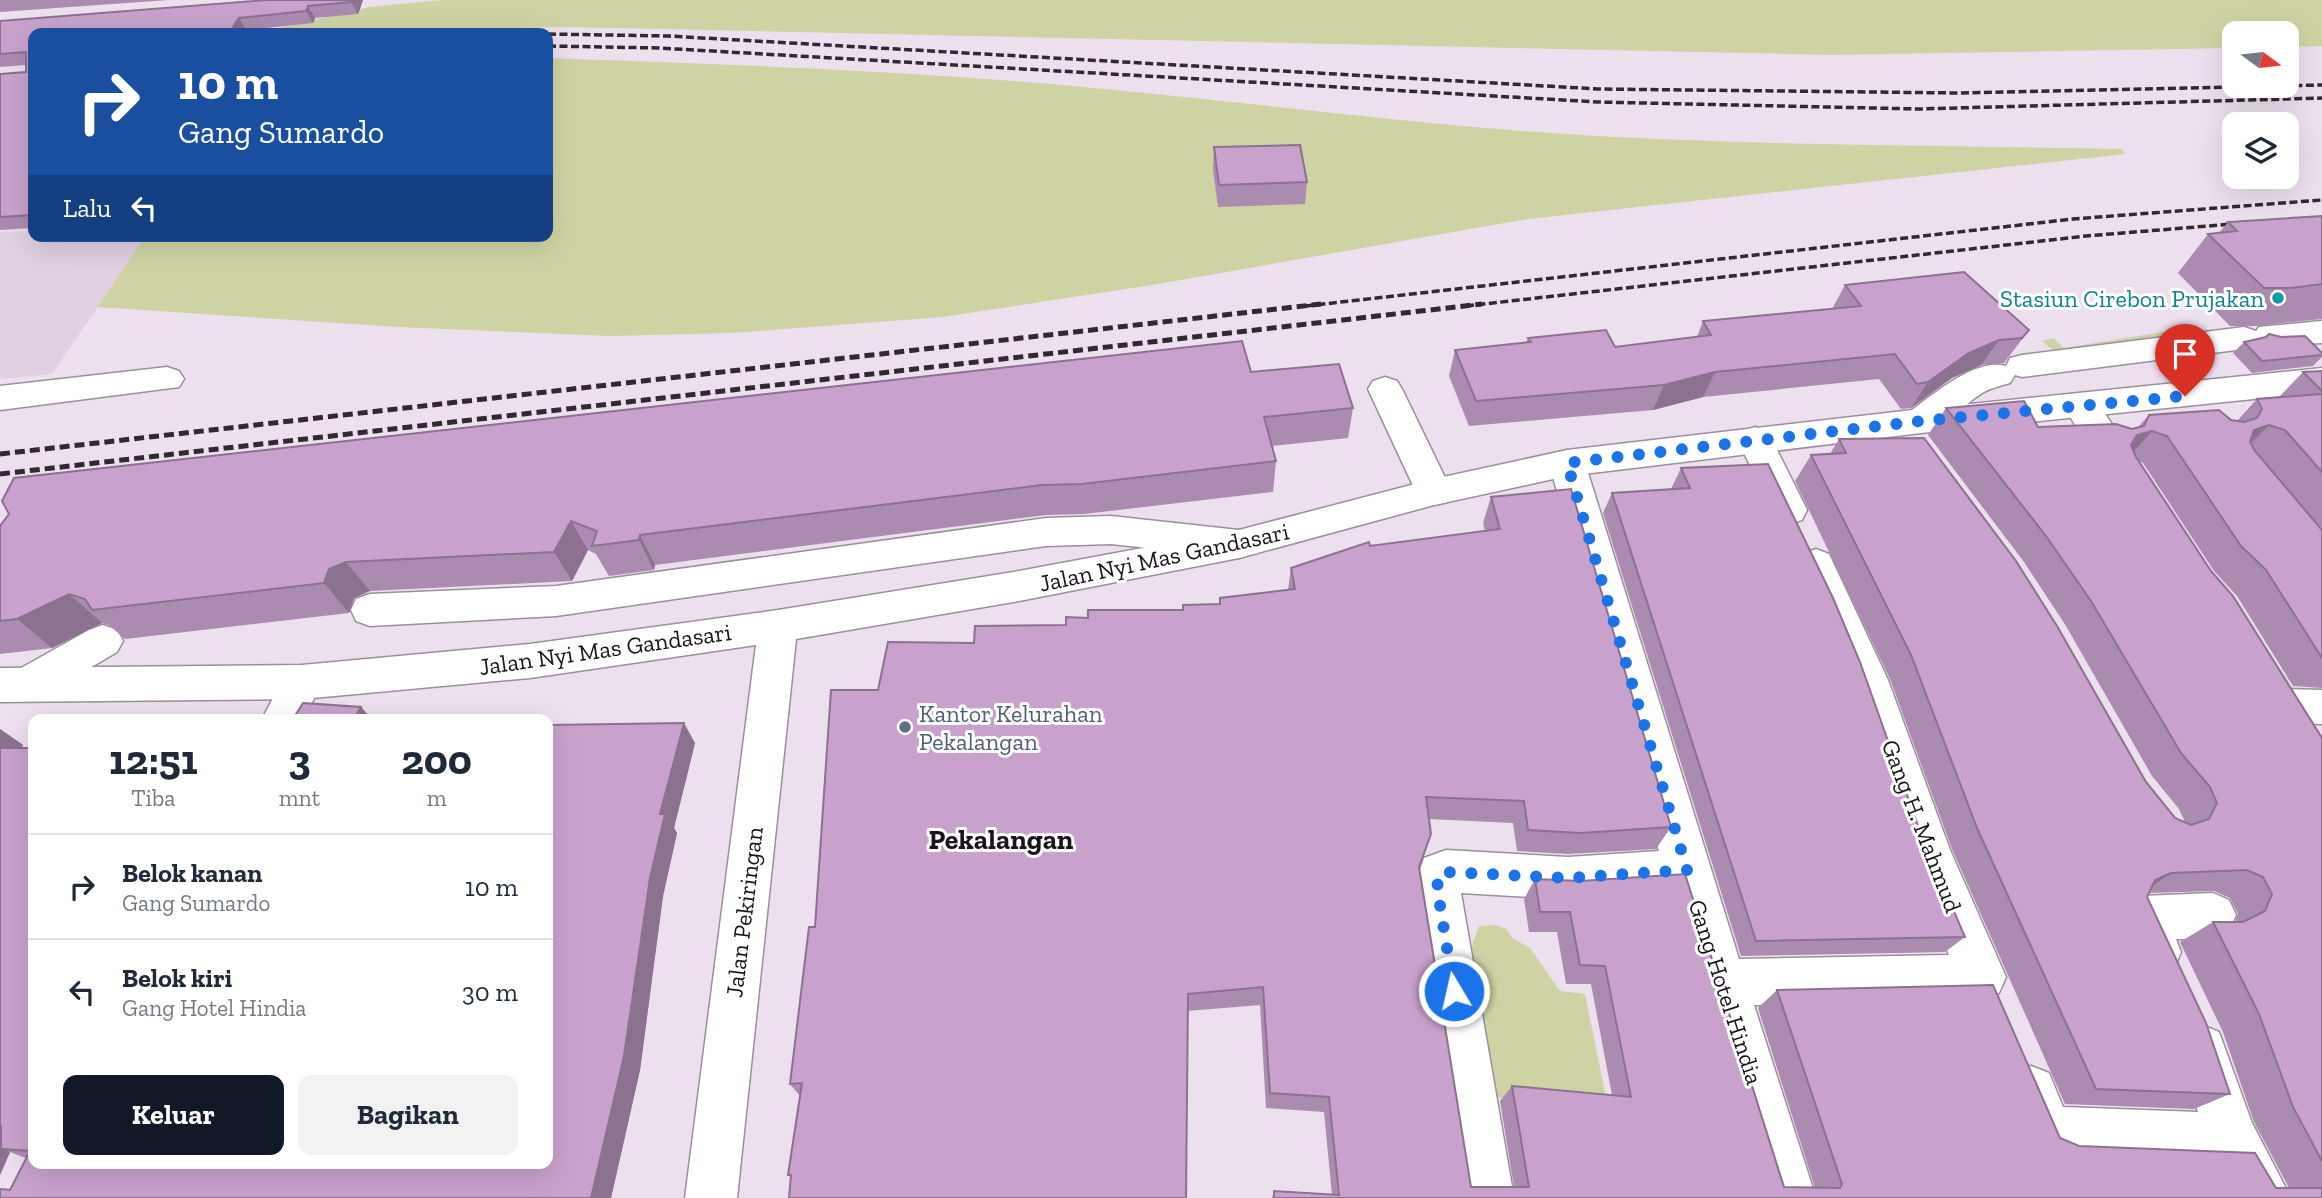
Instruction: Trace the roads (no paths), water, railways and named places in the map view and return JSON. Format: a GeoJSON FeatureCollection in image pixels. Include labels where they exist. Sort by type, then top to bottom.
{"type":"FeatureCollection","features":[{"type":"Feature","properties":{"kind":"main road"},"geometry":{"type":"LineString","coordinates":[[1913,434],[1973,383],[2010,370],[2258,337],[2322,332]]}},
{"type":"Feature","properties":{"kind":"main road"},"geometry":{"type":"LineString","coordinates":[[0,398],[167,379]]}},
{"type":"Feature","properties":{"kind":"main road","name":"Jalan Nyi Mas Gandasari"},"geometry":{"type":"LineString","coordinates":[[14,684],[302,682],[530,661],[778,626],[1019,586],[1240,544],[1434,492],[1567,463],[1755,440],[1913,434],[2081,405],[2322,380]]}},
{"type":"Feature","properties":{"kind":"main road"},"geometry":{"type":"LineString","coordinates":[[1385,389],[1434,492]]}},
{"type":"Feature","properties":{"kind":"main road"},"geometry":{"type":"LineString","coordinates":[[2185,396],[2209,425]]}},
{"type":"Feature","properties":{"kind":"main road"},"geometry":{"type":"LineString","coordinates":[[2081,405],[2107,442]]}},
{"type":"Feature","properties":{"kind":"main road","name":"Gang H. Mahmud"},"geometry":{"type":"LineString","coordinates":[[1755,440],[1842,617],[1868,680],[1928,850],[2049,1132],[2233,1139]]}},
{"type":"Feature","properties":{"kind":"main road","name":"Gang Hotel Hindia"},"geometry":{"type":"LineString","coordinates":[[1567,463],[1687,870],[1790,1198]]}},
{"type":"Feature","properties":{"kind":"main road"},"geometry":{"type":"LineString","coordinates":[[370,610],[556,601],[1046,532],[1111,530],[1240,544]]}},
{"type":"Feature","properties":{"kind":"main road","name":"Jalan Pekiringan"},"geometry":{"type":"LineString","coordinates":[[711,1198],[778,626]]}},
{"type":"Feature","properties":{"kind":"main road"},"geometry":{"type":"LineString","coordinates":[[14,684],[103,642]]}},
{"type":"Feature","properties":{"kind":"main road"},"geometry":{"type":"LineString","coordinates":[[286,714],[302,682]]}},
{"type":"Feature","properties":{"kind":"main road"},"geometry":{"type":"LineString","coordinates":[[1488,1198],[1437,887],[1440,873],[1567,878],[1687,870]]}},
{"type":"Feature","properties":{"kind":"main road"},"geometry":{"type":"LineString","coordinates":[[2213,915],[2142,918],[2197,1032],[2233,1139],[2265,1198]]}},
{"type":"Feature","properties":{"kind":"main road"},"geometry":{"type":"LineString","coordinates":[[1724,982],[1998,1013]]}},
{"type":"Feature","properties":{"kind":"railway"},"geometry":{"type":"LineString","coordinates":[[553,34],[668,36],[1598,89],[1960,93],[2322,85]]}},
{"type":"Feature","properties":{"kind":"railway"},"geometry":{"type":"LineString","coordinates":[[553,46],[659,48],[1598,102],[1919,109],[2322,98]]}},
{"type":"Feature","properties":{"kind":"railway"},"geometry":{"type":"LineString","coordinates":[[1306,306],[2073,219],[2322,200]]}},
{"type":"Feature","properties":{"kind":"railway"},"geometry":{"type":"LineString","coordinates":[[1466,306],[2086,236],[2245,223]]}},
{"type":"Feature","properties":{"kind":"railway"},"geometry":{"type":"LineString","coordinates":[[0,454],[1321,304]]}},
{"type":"Feature","properties":{"kind":"railway"},"geometry":{"type":"LineString","coordinates":[[0,474],[1482,304]]}},
{"type":"Feature","properties":{"kind":"place","name":"Stasiun Cirebon Prujakan"},"geometry":{"type":"Point","coordinates":[2278,298]}},
{"type":"Feature","properties":{"kind":"place","name":"Kantor Kelurahan Pekalangan"},"geometry":{"type":"Point","coordinates":[905,727]}},
{"type":"Feature","properties":{"kind":"district","name":"Pekalangan"},"geometry":{"type":"Point","coordinates":[1001,839]}}]}
